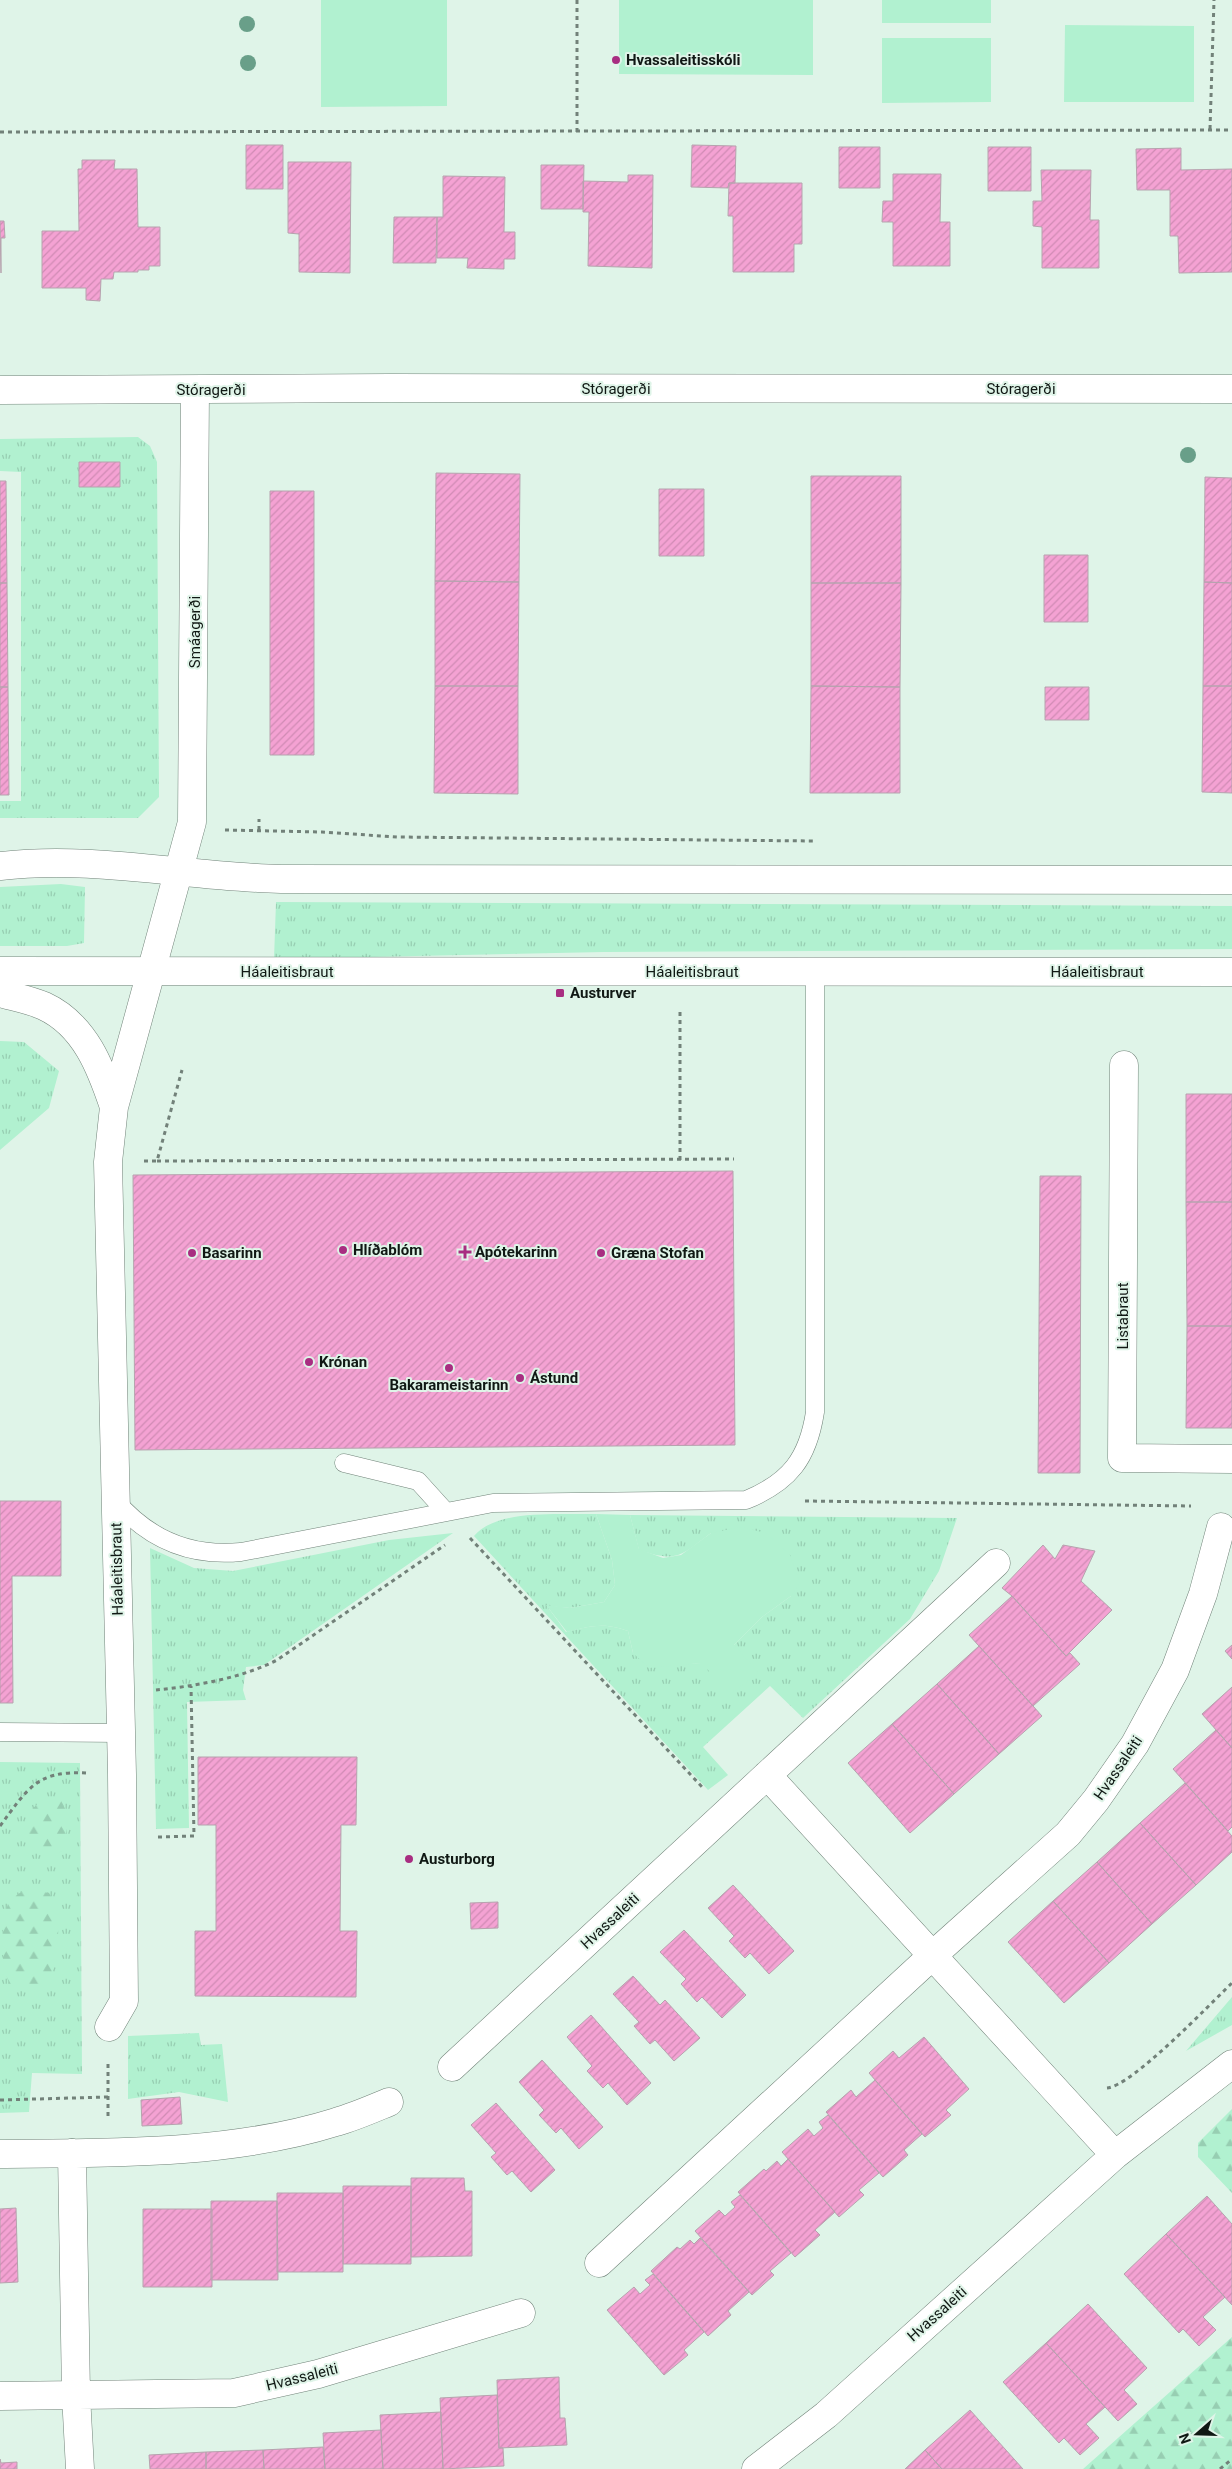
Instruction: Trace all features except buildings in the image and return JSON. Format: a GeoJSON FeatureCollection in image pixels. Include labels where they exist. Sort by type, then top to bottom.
{"type":"FeatureCollection","features":[{"type":"Feature","properties":{"kind":"street","name":"Stóragerði"},"geometry":{"type":"LineString","coordinates":[[0,390],[1232,390]]}},
{"type":"Feature","properties":{"kind":"street","name":"Smáagerði"},"geometry":{"type":"LineString","coordinates":[[178,872],[190,830],[194,793],[195,390]]}},
{"type":"Feature","properties":{"kind":"street"},"geometry":{"type":"LineString","coordinates":[[0,866],[94,863],[178,872],[281,879],[1232,880]]}},
{"type":"Feature","properties":{"kind":"street","name":"Háaleitisbraut"},"geometry":{"type":"LineString","coordinates":[[109,2027],[124,2001],[122,1774],[108,1162],[114,1107],[178,872]]}},
{"type":"Feature","properties":{"kind":"street","name":"Háaleitisbraut"},"geometry":{"type":"LineString","coordinates":[[0,971],[1232,972]]}},
{"type":"Feature","properties":{"kind":"street","name":"Háaleitisbraut"},"geometry":{"type":"LineString","coordinates":[[0,993],[44,1006],[74,1028],[88,1045],[99,1065],[114,1107]]}},
{"type":"Feature","properties":{"kind":"street","name":"Listabraut"},"geometry":{"type":"LineString","coordinates":[[1124,1064],[1122,1458],[1232,1459]]}},
{"type":"Feature","properties":{"kind":"street","name":"Hvassaleiti"},"geometry":{"type":"LineString","coordinates":[[599,2263],[933,1955],[1068,1834],[1096,1800],[1135,1744],[1175,1670],[1203,1594],[1221,1527]]}},
{"type":"Feature","properties":{"kind":"street","name":"Hvassaleiti"},"geometry":{"type":"LineString","coordinates":[[452,2067],[996,1563]]}},
{"type":"Feature","properties":{"kind":"street"},"geometry":{"type":"LineString","coordinates":[[767,1775],[1115,2155]]}},
{"type":"Feature","properties":{"kind":"street","name":"Hvassaleiti"},"geometry":{"type":"LineString","coordinates":[[756,2469],[826,2415],[1115,2155],[1232,2064]]}},
{"type":"Feature","properties":{"kind":"street"},"geometry":{"type":"LineString","coordinates":[[0,2154],[107,2152],[198,2147],[275,2137],[336,2122],[390,2102]]}},
{"type":"Feature","properties":{"kind":"street"},"geometry":{"type":"LineString","coordinates":[[72,2153],[76,2395],[80,2469]]}},
{"type":"Feature","properties":{"kind":"street","name":"Hvassaleiti"},"geometry":{"type":"LineString","coordinates":[[0,2396],[234,2393],[318,2374],[521,2313]]}},
{"type":"Feature","properties":{"kind":"lane"},"geometry":{"type":"LineString","coordinates":[[115,1500],[136,1523],[157,1537],[180,1547],[222,1554],[241,1552],[492,1503],[746,1500],[766,1492],[782,1481],[796,1466],[806,1450],[816,1412],[815,972]]}},
{"type":"Feature","properties":{"kind":"lane"},"geometry":{"type":"LineString","coordinates":[[344,1463],[418,1480],[446,1512]]}},
{"type":"Feature","properties":{"kind":"lane"},"geometry":{"type":"LineString","coordinates":[[0,1732],[121,1732]]}},
{"type":"Feature","properties":{"kind":"path"},"geometry":{"type":"LineString","coordinates":[[577,0],[577,132]]}},
{"type":"Feature","properties":{"kind":"path"},"geometry":{"type":"LineString","coordinates":[[1210,130],[1214,0]]}},
{"type":"Feature","properties":{"kind":"path"},"geometry":{"type":"LineString","coordinates":[[0,132],[198,130],[577,132],[1232,130]]}},
{"type":"Feature","properties":{"kind":"path"},"geometry":{"type":"LineString","coordinates":[[259,819],[259,830]]}},
{"type":"Feature","properties":{"kind":"path"},"geometry":{"type":"LineString","coordinates":[[190,830],[259,830],[397,838],[814,841]]}},
{"type":"Feature","properties":{"kind":"path"},"geometry":{"type":"LineString","coordinates":[[680,1004],[680,1160]]}},
{"type":"Feature","properties":{"kind":"path"},"geometry":{"type":"LineString","coordinates":[[156,1161],[182,1070]]}},
{"type":"Feature","properties":{"kind":"path"},"geometry":{"type":"LineString","coordinates":[[138,1162],[734,1159]]}},
{"type":"Feature","properties":{"kind":"path"},"geometry":{"type":"LineString","coordinates":[[746,1500],[1192,1506]]}},
{"type":"Feature","properties":{"kind":"path"},"geometry":{"type":"LineString","coordinates":[[446,1512],[726,1813]]}},
{"type":"Feature","properties":{"kind":"path"},"geometry":{"type":"LineString","coordinates":[[120,1692],[191,1686],[255,1671],[277,1660],[464,1532]]}},
{"type":"Feature","properties":{"kind":"path"},"geometry":{"type":"LineString","coordinates":[[123,1837],[194,1836],[191,1686]]}},
{"type":"Feature","properties":{"kind":"path"},"geometry":{"type":"LineString","coordinates":[[0,1826],[29,1787],[49,1776],[68,1772],[122,1774]]}},
{"type":"Feature","properties":{"kind":"path"},"geometry":{"type":"LineString","coordinates":[[1107,2088],[1119,2085],[1149,2061],[1232,1983]]}},
{"type":"Feature","properties":{"kind":"path"},"geometry":{"type":"LineString","coordinates":[[107,2152],[109,2027]]}},
{"type":"Feature","properties":{"kind":"path"},"geometry":{"type":"LineString","coordinates":[[0,2100],[108,2097]]}},
{"type":"Feature","properties":{"kind":"path"},"geometry":{"type":"LineString","coordinates":[[1220,2469],[1232,2458]]}},
{"type":"Feature","properties":{"kind":"green space"},"geometry":{"type":"Polygon","coordinates":[[[321,0],[447,0],[447,106],[321,107],[321,0]]]}},
{"type":"Feature","properties":{"kind":"green space"},"geometry":{"type":"Polygon","coordinates":[[[619,0],[813,0],[813,75],[619,74],[619,0]]]}},
{"type":"Feature","properties":{"kind":"green space"},"geometry":{"type":"Polygon","coordinates":[[[882,0],[991,0],[991,23],[882,23],[882,0]]]}},
{"type":"Feature","properties":{"kind":"green space"},"geometry":{"type":"Polygon","coordinates":[[[1065,25],[1194,26],[1194,102],[1064,102],[1065,25]]]}},
{"type":"Feature","properties":{"kind":"green space"},"geometry":{"type":"Polygon","coordinates":[[[882,38],[991,38],[991,102],[882,103],[882,38]]]}},
{"type":"Feature","properties":{"kind":"green space"},"geometry":{"type":"Polygon","coordinates":[[[138,437],[150,446],[157,462],[159,797],[138,818],[0,818],[0,801],[21,801],[21,472],[0,471],[0,439],[138,437]]]}},
{"type":"Feature","properties":{"kind":"green space"},"geometry":{"type":"Polygon","coordinates":[[[61,884],[85,887],[84,943],[67,946],[0,946],[0,887],[61,884]]]}},
{"type":"Feature","properties":{"kind":"green space"},"geometry":{"type":"Polygon","coordinates":[[[276,902],[1232,906],[1232,949],[604,952],[274,959],[276,902]]]}},
{"type":"Feature","properties":{"kind":"green space"},"geometry":{"type":"Polygon","coordinates":[[[0,1041],[24,1042],[59,1071],[49,1108],[0,1150],[0,1041]]]}},
{"type":"Feature","properties":{"kind":"green space"},"geometry":{"type":"Polygon","coordinates":[[[549,1514],[596,1514],[612,1560],[615,1585],[604,1602],[570,1608],[547,1606],[566,1632],[597,1626],[619,1628],[628,1631],[633,1653],[680,1664],[701,1663],[734,1645],[762,1617],[791,1596],[711,1533],[678,1555],[662,1556],[639,1550],[630,1515],[957,1518],[939,1571],[910,1619],[803,1718],[770,1686],[703,1747],[728,1775],[708,1790],[474,1536],[484,1527],[514,1517],[549,1514]]]}},
{"type":"Feature","properties":{"kind":"green space"},"geometry":{"type":"Polygon","coordinates":[[[596,1514],[630,1515],[639,1549],[663,1558],[681,1555],[711,1533],[740,1527],[766,1533],[790,1555],[800,1583],[791,1596],[762,1617],[734,1645],[759,1673],[731,1693],[701,1663],[649,1668],[633,1653],[628,1631],[619,1628],[597,1626],[567,1632],[546,1605],[570,1608],[604,1602],[615,1585],[612,1560],[596,1514]]]}},
{"type":"Feature","properties":{"kind":"green space"},"geometry":{"type":"Polygon","coordinates":[[[453,1533],[264,1665],[246,1667],[243,1690],[246,1700],[187,1702],[189,1828],[156,1829],[150,1548],[194,1568],[233,1571],[389,1540],[453,1533]]]}},
{"type":"Feature","properties":{"kind":"green space"},"geometry":{"type":"Polygon","coordinates":[[[0,1762],[80,1763],[82,2074],[32,2073],[29,2112],[0,2113],[0,1762]]]}},
{"type":"Feature","properties":{"kind":"green space"},"geometry":{"type":"Polygon","coordinates":[[[60,1797],[69,1818],[63,1850],[52,1858],[39,1855],[29,1836],[29,1812],[44,1798],[60,1797]]]}},
{"type":"Feature","properties":{"kind":"green space"},"geometry":{"type":"Polygon","coordinates":[[[26,1889],[49,1893],[54,1903],[58,1925],[57,1949],[49,1982],[28,1989],[9,1984],[2,1942],[9,1900],[26,1889]]]}},
{"type":"Feature","properties":{"kind":"green space"},"geometry":{"type":"Polygon","coordinates":[[[1232,1997],[1232,2025],[1186,2051],[1232,1997]]]}},
{"type":"Feature","properties":{"kind":"green space"},"geometry":{"type":"Polygon","coordinates":[[[199,2033],[201,2045],[222,2044],[228,2102],[179,2092],[128,2099],[128,2036],[199,2033]]]}},
{"type":"Feature","properties":{"kind":"green space"},"geometry":{"type":"Polygon","coordinates":[[[1232,2109],[1232,2193],[1198,2157],[1198,2143],[1232,2109]]]}},
{"type":"Feature","properties":{"kind":"green space"},"geometry":{"type":"Polygon","coordinates":[[[1232,2337],[1232,2469],[1083,2469],[1232,2337]]]}},
{"type":"Feature","properties":{"kind":"place","name":"Hvassaleitisskóli"},"geometry":{"type":"Point","coordinates":[616,60]}},
{"type":"Feature","properties":{"kind":"place","name":"Austurver"},"geometry":{"type":"Point","coordinates":[560,993]}},
{"type":"Feature","properties":{"kind":"place","name":"Hlíðablóm"},"geometry":{"type":"Point","coordinates":[343,1250]}},
{"type":"Feature","properties":{"kind":"place","name":"Apótekarinn"},"geometry":{"type":"Point","coordinates":[465,1252]}},
{"type":"Feature","properties":{"kind":"place","name":"Basarinn"},"geometry":{"type":"Point","coordinates":[192,1253]}},
{"type":"Feature","properties":{"kind":"place","name":"Græna Stofan"},"geometry":{"type":"Point","coordinates":[601,1253]}},
{"type":"Feature","properties":{"kind":"place","name":"Krónan"},"geometry":{"type":"Point","coordinates":[309,1362]}},
{"type":"Feature","properties":{"kind":"place","name":"Bakarameistarinn"},"geometry":{"type":"Point","coordinates":[449,1368]}},
{"type":"Feature","properties":{"kind":"place","name":"Ástund"},"geometry":{"type":"Point","coordinates":[520,1378]}},
{"type":"Feature","properties":{"kind":"place","name":"Austurborg"},"geometry":{"type":"Point","coordinates":[409,1859]}}]}
